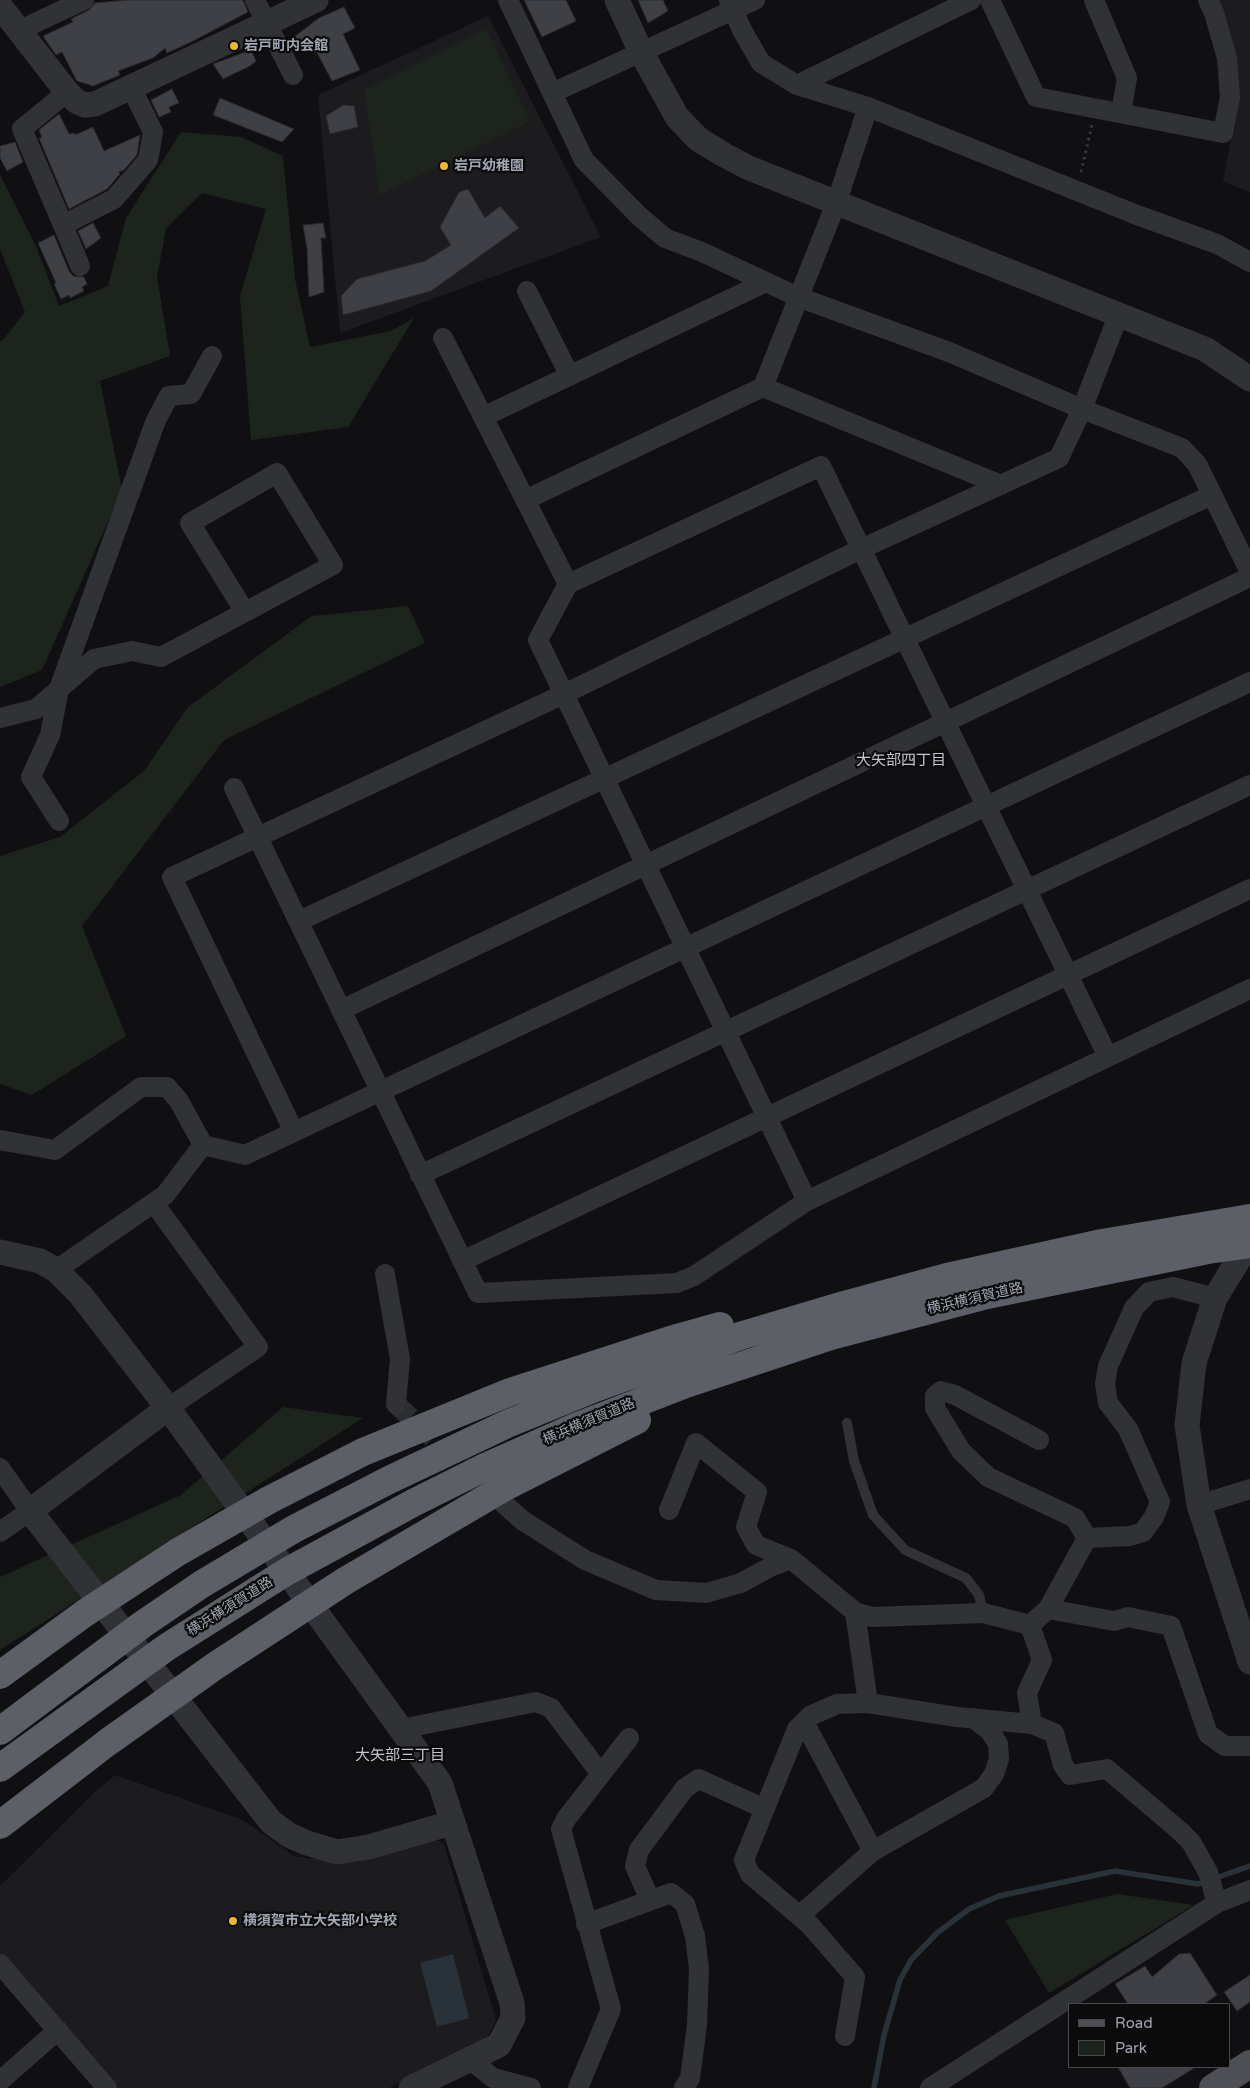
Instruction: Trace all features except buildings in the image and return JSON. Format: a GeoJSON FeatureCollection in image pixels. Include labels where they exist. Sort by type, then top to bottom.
{"type":"FeatureCollection","features":[{"type":"Feature","properties":{"kind":"highway","name":"横浜横須賀道路"},"geometry":{"type":"LineString","coordinates":[[0,1768],[84,1705],[212,1617],[286,1572],[415,1502],[485,1467],[602,1416],[686,1384],[831,1336],[1207,1238],[1250,1218]]}},
{"type":"Feature","properties":{"kind":"highway","name":"横浜横須賀道路"},"geometry":{"type":"LineString","coordinates":[[0,1731],[143,1624],[202,1584],[294,1529],[507,1424],[595,1388],[750,1333],[947,1277],[1102,1243],[1207,1238],[1250,1243]]}},
{"type":"Feature","properties":{"kind":"highway"},"geometry":{"type":"LineString","coordinates":[[0,1675],[112,1595],[218,1528],[363,1452],[443,1417],[536,1383],[670,1340],[902,1274],[992,1255],[1102,1243]]}},
{"type":"Feature","properties":{"kind":"highway"},"geometry":{"type":"LineString","coordinates":[[0,1825],[108,1742],[215,1666],[345,1581],[427,1531],[505,1487],[642,1418],[831,1336]]}},
{"type":"Feature","properties":{"kind":"main road"},"geometry":{"type":"LineString","coordinates":[[1213,2088],[1250,2064]]}},
{"type":"Feature","properties":{"kind":"street"},"geometry":{"type":"LineString","coordinates":[[20,30],[84,0]]}},
{"type":"Feature","properties":{"kind":"street"},"geometry":{"type":"LineString","coordinates":[[255,0],[293,75]]}},
{"type":"Feature","properties":{"kind":"street"},"geometry":{"type":"LineString","coordinates":[[0,6],[67,92],[76,102],[85,105],[95,104],[131,88],[316,0]]}},
{"type":"Feature","properties":{"kind":"street"},"geometry":{"type":"LineString","coordinates":[[508,0],[584,160],[639,216],[665,238],[702,252],[798,296],[949,352],[1082,410],[1182,448],[1197,464],[1250,572]]}},
{"type":"Feature","properties":{"kind":"street"},"geometry":{"type":"LineString","coordinates":[[617,0],[641,52],[677,117],[698,138],[749,168],[837,201],[1205,349],[1250,380]]}},
{"type":"Feature","properties":{"kind":"street"},"geometry":{"type":"LineString","coordinates":[[552,93],[641,52],[732,5],[755,0]]}},
{"type":"Feature","properties":{"kind":"street"},"geometry":{"type":"LineString","coordinates":[[797,85],[971,0]]}},
{"type":"Feature","properties":{"kind":"street"},"geometry":{"type":"LineString","coordinates":[[990,0],[1036,98],[1223,133],[1230,97],[1227,58],[1214,13],[1208,0]]}},
{"type":"Feature","properties":{"kind":"street"},"geometry":{"type":"LineString","coordinates":[[1094,0],[1127,78],[1121,113]]}},
{"type":"Feature","properties":{"kind":"street"},"geometry":{"type":"LineString","coordinates":[[732,5],[742,30],[760,63],[797,85],[868,107],[1077,191],[1217,244],[1250,262]]}},
{"type":"Feature","properties":{"kind":"street"},"geometry":{"type":"LineString","coordinates":[[63,225],[114,199],[148,160],[153,132],[131,88]]}},
{"type":"Feature","properties":{"kind":"street"},"geometry":{"type":"LineString","coordinates":[[67,92],[22,129],[80,266]]}},
{"type":"Feature","properties":{"kind":"street"},"geometry":{"type":"LineString","coordinates":[[525,500],[763,387],[837,201],[868,107]]}},
{"type":"Feature","properties":{"kind":"street"},"geometry":{"type":"LineString","coordinates":[[484,417],[766,282]]}},
{"type":"Feature","properties":{"kind":"street"},"geometry":{"type":"LineString","coordinates":[[527,291],[570,376]]}},
{"type":"Feature","properties":{"kind":"street"},"geometry":{"type":"LineString","coordinates":[[294,1132],[172,877],[564,694],[861,550],[1059,458],[1082,410],[1119,314]]}},
{"type":"Feature","properties":{"kind":"street"},"geometry":{"type":"LineString","coordinates":[[443,338],[568,584]]}},
{"type":"Feature","properties":{"kind":"street"},"geometry":{"type":"LineString","coordinates":[[59,821],[31,777],[50,735],[59,689],[156,420],[169,396],[191,394],[212,356]]}},
{"type":"Feature","properties":{"kind":"street"},"geometry":{"type":"LineString","coordinates":[[763,387],[1001,486]]}},
{"type":"Feature","properties":{"kind":"street"},"geometry":{"type":"LineString","coordinates":[[807,1202],[538,640],[568,584],[821,466],[1108,1057]]}},
{"type":"Feature","properties":{"kind":"street"},"geometry":{"type":"LineString","coordinates":[[0,718],[36,709],[94,659],[132,650],[161,657],[246,612],[333,565],[277,474],[190,524],[246,612]]}},
{"type":"Feature","properties":{"kind":"street"},"geometry":{"type":"LineString","coordinates":[[299,921],[1212,495]]}},
{"type":"Feature","properties":{"kind":"street"},"geometry":{"type":"LineString","coordinates":[[341,1010],[1250,577]]}},
{"type":"Feature","properties":{"kind":"street"},"geometry":{"type":"LineString","coordinates":[[0,1140],[55,1150],[141,1088],[167,1087],[179,1101],[203,1145],[245,1155],[1250,682]]}},
{"type":"Feature","properties":{"kind":"street"},"geometry":{"type":"LineString","coordinates":[[420,1175],[726,1033],[1250,784]]}},
{"type":"Feature","properties":{"kind":"street"},"geometry":{"type":"LineString","coordinates":[[234,788],[478,1293],[677,1283],[694,1276],[807,1202],[1250,989]]}},
{"type":"Feature","properties":{"kind":"street"},"geometry":{"type":"LineString","coordinates":[[462,1261],[1250,889]]}},
{"type":"Feature","properties":{"kind":"street"},"geometry":{"type":"LineString","coordinates":[[56,1270],[165,1195],[203,1145]]}},
{"type":"Feature","properties":{"kind":"street"},"geometry":{"type":"LineString","coordinates":[[0,1532],[168,1408],[258,1347],[154,1203]]}},
{"type":"Feature","properties":{"kind":"street"},"geometry":{"type":"LineString","coordinates":[[1250,1243],[1215,1298],[1194,1363],[1187,1425],[1199,1505],[1250,1662]]}},
{"type":"Feature","properties":{"kind":"street"},"geometry":{"type":"LineString","coordinates":[[0,1252],[40,1261],[56,1270],[80,1294],[168,1408],[440,1783],[512,2003],[513,2018],[499,2045],[411,2088]]}},
{"type":"Feature","properties":{"kind":"street"},"geometry":{"type":"LineString","coordinates":[[385,1274],[400,1359],[396,1404]]}},
{"type":"Feature","properties":{"kind":"street"},"geometry":{"type":"LineString","coordinates":[[1087,1538],[1130,1536],[1143,1532],[1154,1517],[1160,1502],[1128,1429],[1108,1404],[1105,1384],[1108,1366],[1134,1308],[1149,1292],[1173,1287],[1215,1298]]}},
{"type":"Feature","properties":{"kind":"street"},"geometry":{"type":"LineString","coordinates":[[1039,1440],[955,1395],[941,1391],[935,1396],[935,1408],[961,1451],[988,1477],[1075,1518],[1087,1538]]}},
{"type":"Feature","properties":{"kind":"street"},"geometry":{"type":"LineString","coordinates":[[669,1510],[696,1443],[757,1492],[746,1527],[756,1546],[790,1559],[855,1612],[872,1617],[983,1613],[1030,1625]]}},
{"type":"Feature","properties":{"kind":"street"},"geometry":{"type":"LineString","coordinates":[[0,1468],[59,1550],[271,1822],[289,1835],[336,1852],[369,1847],[452,1823]]}},
{"type":"Feature","properties":{"kind":"street"},"geometry":{"type":"LineString","coordinates":[[1199,1505],[1250,1489]]}},
{"type":"Feature","properties":{"kind":"street"},"geometry":{"type":"LineString","coordinates":[[502,1502],[522,1520],[585,1560],[656,1590],[706,1593],[741,1584],[772,1566],[790,1559]]}},
{"type":"Feature","properties":{"kind":"street"},"geometry":{"type":"LineString","coordinates":[[1030,1625],[1048,1609],[1087,1538]]}},
{"type":"Feature","properties":{"kind":"street"},"geometry":{"type":"LineString","coordinates":[[1048,1609],[1114,1620],[1128,1618],[1171,1626],[1208,1734],[1225,1746],[1250,1746]]}},
{"type":"Feature","properties":{"kind":"street"},"geometry":{"type":"LineString","coordinates":[[855,1612],[868,1703]]}},
{"type":"Feature","properties":{"kind":"street"},"geometry":{"type":"LineString","coordinates":[[1030,1625],[1042,1660],[1027,1693],[1032,1724]]}},
{"type":"Feature","properties":{"kind":"street"},"geometry":{"type":"LineString","coordinates":[[401,1728],[536,1702],[551,1708],[601,1774]]}},
{"type":"Feature","properties":{"kind":"street"},"geometry":{"type":"LineString","coordinates":[[845,2036],[855,1977],[799,1916],[750,1874],[744,1860],[797,1729],[810,1716],[837,1704],[868,1703],[973,1718],[1032,1724],[1054,1733],[1063,1764],[1070,1775],[1106,1770],[1190,1842],[1208,1872],[1216,1897]]}},
{"type":"Feature","properties":{"kind":"street"},"geometry":{"type":"LineString","coordinates":[[799,1916],[873,1851],[984,1788],[994,1774],[999,1759],[998,1744],[990,1731],[973,1718]]}},
{"type":"Feature","properties":{"kind":"street"},"geometry":{"type":"LineString","coordinates":[[804,1722],[873,1851]]}},
{"type":"Feature","properties":{"kind":"street"},"geometry":{"type":"LineString","coordinates":[[578,2088],[611,2010],[561,1829],[566,1818],[629,1738]]}},
{"type":"Feature","properties":{"kind":"street"},"geometry":{"type":"LineString","coordinates":[[650,1900],[635,1866],[640,1850],[685,1788],[699,1779],[765,1809]]}},
{"type":"Feature","properties":{"kind":"street"},"geometry":{"type":"LineString","coordinates":[[930,2088],[1216,1897],[1250,1890]]}},
{"type":"Feature","properties":{"kind":"street"},"geometry":{"type":"LineString","coordinates":[[586,1924],[671,1893],[685,1904],[695,1936],[699,1969],[697,2025],[690,2078],[684,2088]]}},
{"type":"Feature","properties":{"kind":"street"},"geometry":{"type":"LineString","coordinates":[[0,1964],[107,2088]]}},
{"type":"Feature","properties":{"kind":"street"},"geometry":{"type":"LineString","coordinates":[[0,2081],[58,2030]]}},
{"type":"Feature","properties":{"kind":"street"},"geometry":{"type":"LineString","coordinates":[[471,2060],[493,2078],[531,2088]]}},
{"type":"Feature","properties":{"kind":"lane"},"geometry":{"type":"LineString","coordinates":[[847,1423],[854,1461],[873,1515],[905,1550],[966,1578],[979,1595],[983,1613]]}},
{"type":"Feature","properties":{"kind":"path"},"geometry":{"type":"LineString","coordinates":[[1077,191],[1093,121]]}},
{"type":"Feature","properties":{"kind":"shaded area"},"geometry":{"type":"Polygon","coordinates":[[[1210,0],[1250,0],[1250,192],[1223,182],[1233,127],[1210,0]]]}},
{"type":"Feature","properties":{"kind":"shaded area","name":"岩戸幼稚園"},"geometry":{"type":"Polygon","coordinates":[[[488,16],[601,237],[340,333],[318,95],[488,16]]]}},
{"type":"Feature","properties":{"kind":"shaded area","name":"横須賀市立大矢部小学校"},"geometry":{"type":"Polygon","coordinates":[[[115,1775],[243,1820],[294,1856],[342,1863],[434,1839],[444,1844],[496,2020],[487,2038],[389,2088],[112,2088],[0,1955],[0,1886],[96,1791],[115,1775]]]}},
{"type":"Feature","properties":{"kind":"shaded area"},"geometry":{"type":"Polygon","coordinates":[[[453,1954],[469,2018],[437,2027],[420,1963],[453,1954]]]}},
{"type":"Feature","properties":{"kind":"green space"},"geometry":{"type":"Polygon","coordinates":[[[486,29],[530,121],[380,195],[364,90],[486,29]]]}},
{"type":"Feature","properties":{"kind":"green space"},"geometry":{"type":"Polygon","coordinates":[[[181,132],[241,137],[283,156],[295,279],[310,347],[391,331],[414,318],[348,427],[251,440],[240,296],[266,209],[202,193],[166,228],[157,277],[170,356],[100,381],[122,490],[42,670],[0,687],[0,341],[3,340],[25,312],[0,249],[0,175],[36,246],[59,306],[108,286],[126,218],[181,132]]]}},
{"type":"Feature","properties":{"kind":"green space"},"geometry":{"type":"Polygon","coordinates":[[[408,606],[425,643],[224,740],[82,926],[126,1036],[32,1095],[0,1084],[0,856],[60,837],[144,771],[188,707],[312,616],[408,606]]]}},
{"type":"Feature","properties":{"kind":"green space"},"geometry":{"type":"Polygon","coordinates":[[[283,1407],[363,1418],[0,1650],[0,1577],[181,1495],[283,1407]]]}},
{"type":"Feature","properties":{"kind":"green space"},"geometry":{"type":"Polygon","coordinates":[[[1117,1894],[1194,1905],[1049,1993],[1005,1920],[1117,1894]]]}},
{"type":"Feature","properties":{"kind":"waterway"},"geometry":{"type":"LineString","coordinates":[[874,2088],[884,2035],[900,1980],[911,1960],[937,1933],[969,1909],[999,1896],[1115,1871],[1198,1884],[1250,1866]]}},
{"type":"Feature","properties":{"kind":"tunnel"},"geometry":{"type":"LineString","coordinates":[[396,1404],[480,1482]]}},
{"type":"Feature","properties":{"kind":"place","name":"岩戸町内会館"},"geometry":{"type":"Point","coordinates":[234,46]}},
{"type":"Feature","properties":{"kind":"place","name":"岩戸幼稚園"},"geometry":{"type":"Point","coordinates":[444,166]}},
{"type":"Feature","properties":{"kind":"place","name":"横須賀市立大矢部小学校"},"geometry":{"type":"Point","coordinates":[233,1921]}},
{"type":"Feature","properties":{"kind":"district","name":"大矢部四丁目"},"geometry":{"type":"Point","coordinates":[901,761]}},
{"type":"Feature","properties":{"kind":"district","name":"大矢部三丁目"},"geometry":{"type":"Point","coordinates":[400,1756]}}]}
